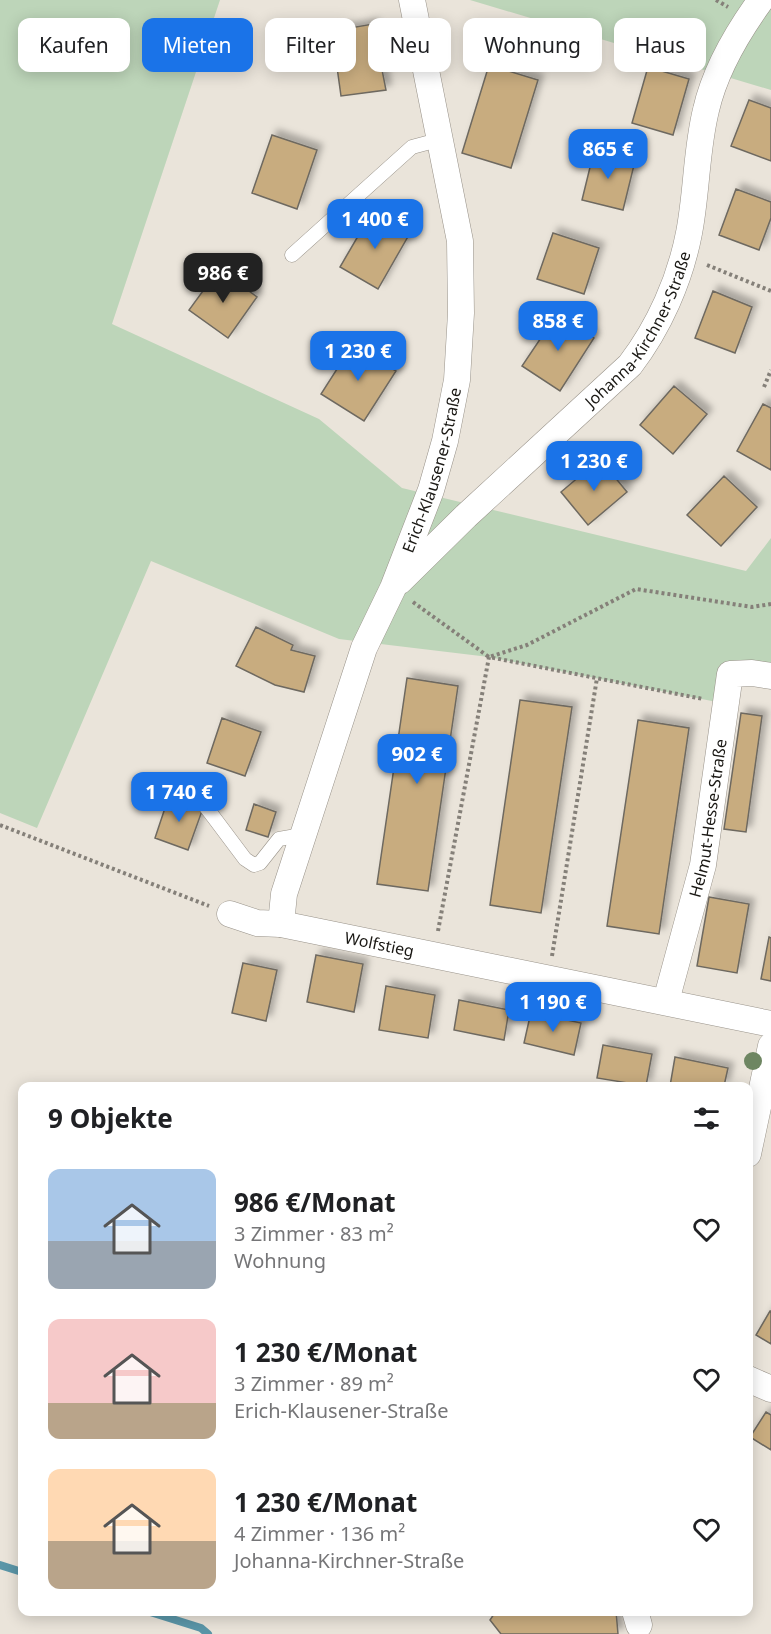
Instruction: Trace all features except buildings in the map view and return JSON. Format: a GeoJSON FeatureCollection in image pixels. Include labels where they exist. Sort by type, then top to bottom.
{"type":"FeatureCollection","features":[{"type":"Feature","properties":{"kind":"street","name":"Erich-Klausener-Straße"},"geometry":{"type":"LineString","coordinates":[[281,924],[284,894],[364,648],[393,588],[431,490],[445,441],[457,380],[460,241],[438,140],[412,0]]}},
{"type":"Feature","properties":{"kind":"street","name":"Johanna-Kirchner-Straße"},"geometry":{"type":"LineString","coordinates":[[393,588],[466,516],[630,365],[644,345],[667,303],[684,256],[706,110],[722,64],[761,0]]}},
{"type":"Feature","properties":{"kind":"street","name":"Helmut-Hesse-Straße"},"geometry":{"type":"LineString","coordinates":[[666,1001],[703,866],[730,674],[752,673],[771,676]]}},
{"type":"Feature","properties":{"kind":"street","name":"Wolfstieg"},"geometry":{"type":"LineString","coordinates":[[230,914],[257,923],[281,924],[434,954],[771,1024]]}},
{"type":"Feature","properties":{"kind":"street"},"geometry":{"type":"LineString","coordinates":[[753,1131],[771,1046]]}},
{"type":"Feature","properties":{"kind":"street"},"geometry":{"type":"LineString","coordinates":[[753,1382],[771,1389]]}},
{"type":"Feature","properties":{"kind":"lane"},"geometry":{"type":"LineString","coordinates":[[292,255],[412,147],[438,140]]}},
{"type":"Feature","properties":{"kind":"lane"},"geometry":{"type":"LineString","coordinates":[[203,803],[245,859],[254,864],[260,863],[279,839],[302,835]]}},
{"type":"Feature","properties":{"kind":"path"},"geometry":{"type":"LineString","coordinates":[[684,256],[771,291]]}},
{"type":"Feature","properties":{"kind":"path"},"geometry":{"type":"LineString","coordinates":[[764,387],[771,370]]}},
{"type":"Feature","properties":{"kind":"path"},"geometry":{"type":"LineString","coordinates":[[393,588],[489,657],[727,704]]}},
{"type":"Feature","properties":{"kind":"path"},"geometry":{"type":"LineString","coordinates":[[489,657],[527,645],[636,589],[752,607],[771,604]]}},
{"type":"Feature","properties":{"kind":"path"},"geometry":{"type":"LineString","coordinates":[[434,954],[489,657]]}},
{"type":"Feature","properties":{"kind":"path"},"geometry":{"type":"LineString","coordinates":[[548,977],[597,678]]}},
{"type":"Feature","properties":{"kind":"path"},"geometry":{"type":"LineString","coordinates":[[0,825],[230,914]]}},
{"type":"Feature","properties":{"kind":"green space"},"geometry":{"type":"Polygon","coordinates":[[[0,0],[220,0],[214,18],[142,18],[142,72],[196,72],[112,324],[319,419],[402,488],[746,571],[771,538],[771,675],[730,674],[727,704],[489,657],[339,639],[151,561],[37,828],[0,813],[0,0]]]}},
{"type":"Feature","properties":{"kind":"green space"},"geometry":{"type":"Polygon","coordinates":[[[470,0],[771,0],[771,90],[706,71],[706,18],[614,18],[614,43],[602,39],[602,18],[530,18],[470,0]]]}},
{"type":"Feature","properties":{"kind":"waterway"},"geometry":{"type":"LineString","coordinates":[[0,1565],[18,1571]]}},
{"type":"Feature","properties":{"kind":"waterway"},"geometry":{"type":"LineString","coordinates":[[163,1616],[201,1628],[208,1634]]}}]}
